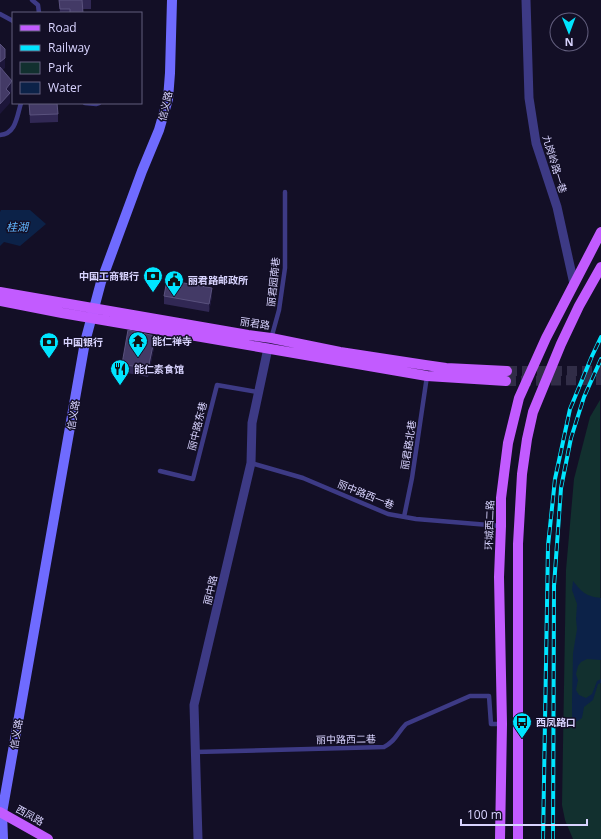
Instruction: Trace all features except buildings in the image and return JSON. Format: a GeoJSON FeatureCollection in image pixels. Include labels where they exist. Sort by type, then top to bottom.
{"type":"FeatureCollection","features":[{"type":"Feature","properties":{"kind":"main road","name":"环城西二路"},"geometry":{"type":"LineString","coordinates":[[500,839],[502,724],[498,577],[501,498],[508,443],[519,398],[546,338],[601,232]]}},
{"type":"Feature","properties":{"kind":"main road"},"geometry":{"type":"LineString","coordinates":[[518,839],[518,544],[522,474],[527,439],[533,412],[564,337],[579,306],[601,267]]}},
{"type":"Feature","properties":{"kind":"main road","name":"丽君路"},"geometry":{"type":"LineString","coordinates":[[0,292],[92,313],[268,348],[427,376],[506,376],[340,352],[271,338],[92,313],[0,301]]}},
{"type":"Feature","properties":{"kind":"main road","name":"西凤路"},"geometry":{"type":"LineString","coordinates":[[1,813],[48,839]]}},
{"type":"Feature","properties":{"kind":"street","name":"信义路"},"geometry":{"type":"LineString","coordinates":[[3,839],[1,813],[85,342],[101,282],[142,171],[159,130],[168,99],[172,0]]}},
{"type":"Feature","properties":{"kind":"street","name":"九岗岭路一巷"},"geometry":{"type":"LineString","coordinates":[[526,0],[529,98],[536,143],[556,207],[574,284]]}},
{"type":"Feature","properties":{"kind":"street","name":"丽中路"},"geometry":{"type":"LineString","coordinates":[[198,839],[194,705],[251,463],[252,423],[268,348]]}},
{"type":"Feature","properties":{"kind":"lane"},"geometry":{"type":"LineString","coordinates":[[32,0],[38,5],[38,12]]}},
{"type":"Feature","properties":{"kind":"lane"},"geometry":{"type":"LineString","coordinates":[[0,14],[12,20]]}},
{"type":"Feature","properties":{"kind":"lane"},"geometry":{"type":"LineString","coordinates":[[0,135],[9,133],[14,127],[20,104]]}},
{"type":"Feature","properties":{"kind":"lane","name":"丽君园南巷"},"geometry":{"type":"LineString","coordinates":[[268,348],[279,310],[285,268],[285,192]]}},
{"type":"Feature","properties":{"kind":"lane","name":"丽君路北巷"},"geometry":{"type":"LineString","coordinates":[[404,517],[412,478],[427,376]]}},
{"type":"Feature","properties":{"kind":"lane","name":"丽中路东巷"},"geometry":{"type":"LineString","coordinates":[[160,471],[193,478],[217,385],[258,392]]}},
{"type":"Feature","properties":{"kind":"lane","name":"丽中路西一巷"},"geometry":{"type":"LineString","coordinates":[[251,463],[303,478],[388,514],[416,519],[501,526]]}},
{"type":"Feature","properties":{"kind":"lane","name":"丽中路西二巷"},"geometry":{"type":"LineString","coordinates":[[195,752],[384,747],[392,744],[406,724],[470,696],[489,696],[490,724],[502,724]]}},
{"type":"Feature","properties":{"kind":"green space"},"geometry":{"type":"Polygon","coordinates":[[[600,400],[601,839],[573,839],[565,820],[562,805],[566,570],[574,479],[590,417],[600,400]]]}},
{"type":"Feature","properties":{"kind":"water","name":"桂湖"},"geometry":{"type":"Polygon","coordinates":[[[1,210],[30,210],[46,224],[20,246],[4,242],[0,246],[1,210]]]}},
{"type":"Feature","properties":{"kind":"water"},"geometry":{"type":"Polygon","coordinates":[[[573,581],[584,593],[601,598],[601,660],[587,659],[581,662],[578,666],[576,674],[578,680],[576,690],[579,695],[586,698],[592,694],[597,681],[601,679],[601,683],[598,684],[593,700],[584,707],[582,718],[576,722],[572,717],[573,653],[577,629],[577,604],[572,590],[573,581]]]}},
{"type":"Feature","properties":{"kind":"tunnel"},"geometry":{"type":"LineString","coordinates":[[507,371],[601,371]]}},
{"type":"Feature","properties":{"kind":"tunnel"},"geometry":{"type":"LineString","coordinates":[[506,381],[601,380]]}},
{"type":"Feature","properties":{"kind":"railway"},"geometry":{"type":"LineString","coordinates":[[543,839],[548,546],[555,479],[570,409],[601,337]]}},
{"type":"Feature","properties":{"kind":"railway"},"geometry":{"type":"LineString","coordinates":[[553,839],[554,586],[561,488],[571,438],[584,397],[601,359]]}},
{"type":"Feature","properties":{"kind":"place","name":"中国工商银行"},"geometry":{"type":"Point","coordinates":[153,293]}},
{"type":"Feature","properties":{"kind":"place","name":"丽君路邮政所"},"geometry":{"type":"Point","coordinates":[174,297]}},
{"type":"Feature","properties":{"kind":"place","name":"能仁禅寺"},"geometry":{"type":"Point","coordinates":[138,358]}},
{"type":"Feature","properties":{"kind":"place","name":"中国银行"},"geometry":{"type":"Point","coordinates":[49,359]}},
{"type":"Feature","properties":{"kind":"place","name":"能仁素食馆"},"geometry":{"type":"Point","coordinates":[120,386]}},
{"type":"Feature","properties":{"kind":"place","name":"西凤路口"},"geometry":{"type":"Point","coordinates":[522,739]}}]}
